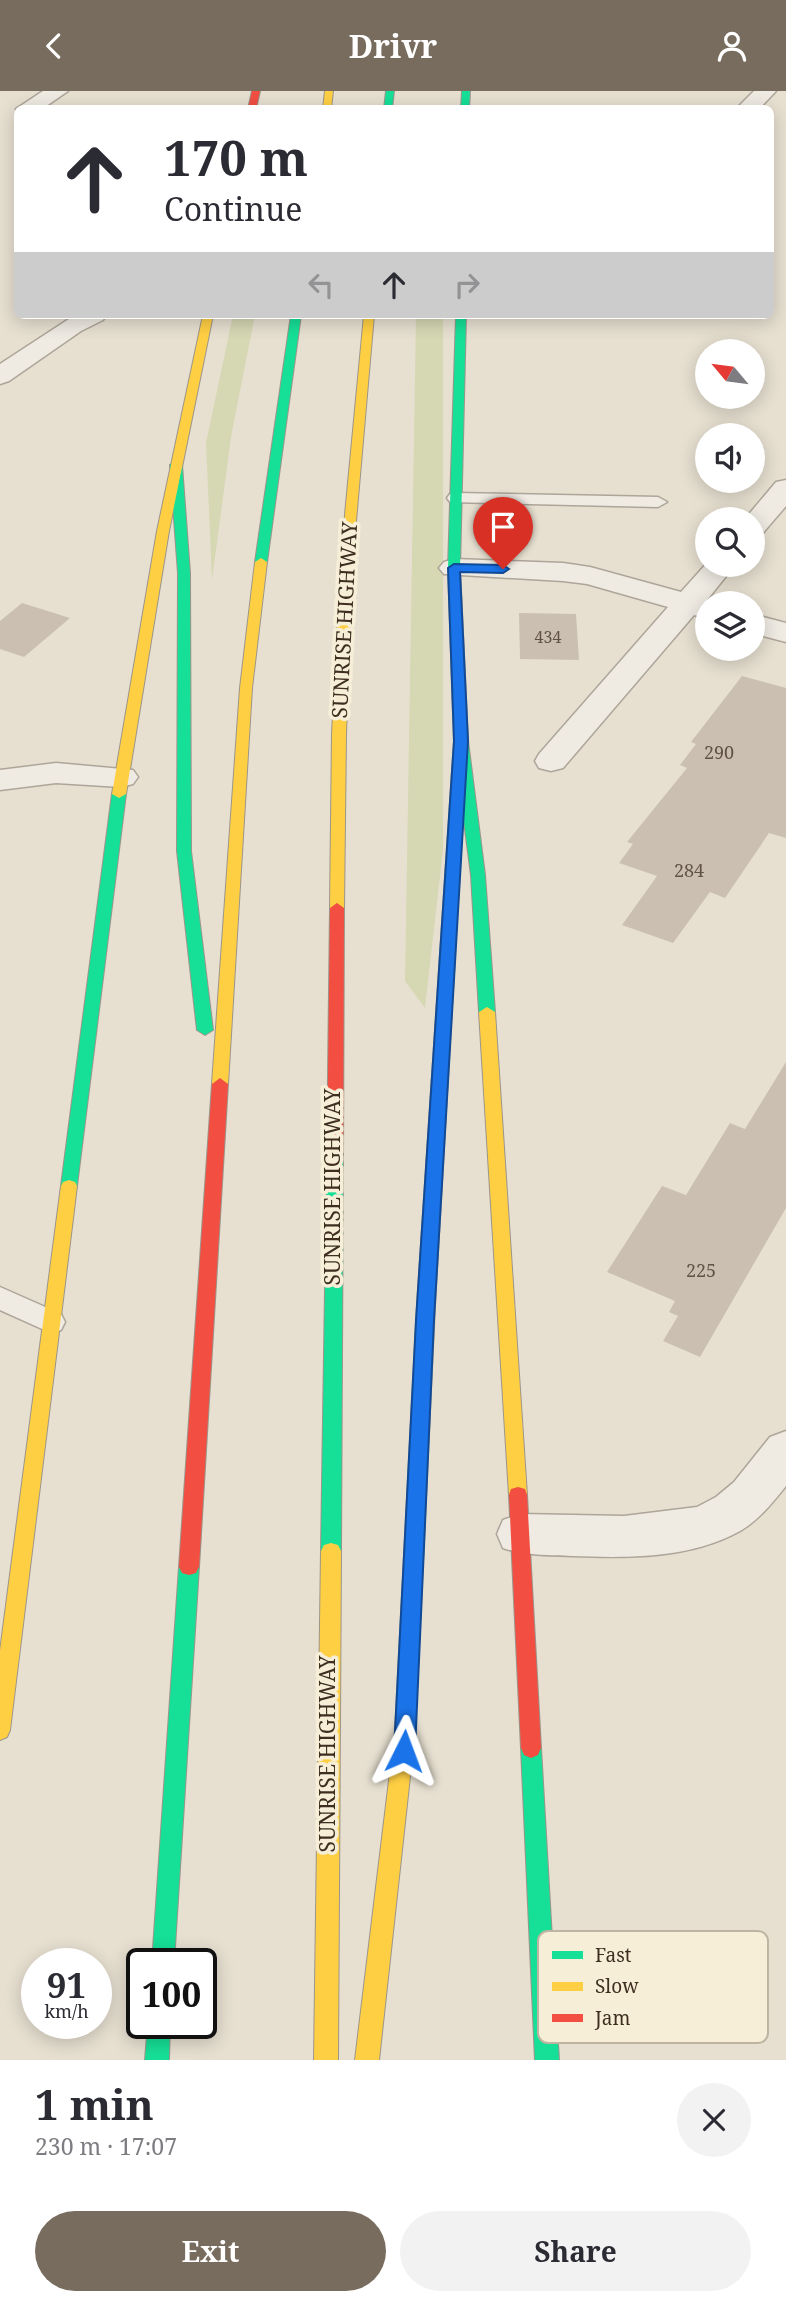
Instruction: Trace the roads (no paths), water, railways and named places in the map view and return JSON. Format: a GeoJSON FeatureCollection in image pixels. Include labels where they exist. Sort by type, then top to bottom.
{"type":"FeatureCollection","features":[{"type":"Feature","properties":{"kind":"main road"},"geometry":{"type":"LineString","coordinates":[[0,1730],[121,776],[176,465],[207,319]]}},
{"type":"Feature","properties":{"kind":"main road"},"geometry":{"type":"LineString","coordinates":[[164,1948],[239,782],[253,619],[295,319]]}},
{"type":"Feature","properties":{"kind":"main road","name":"SUNRISE HIGHWAY"},"geometry":{"type":"LineString","coordinates":[[326,2060],[339,734],[346,567],[369,319]]}},
{"type":"Feature","properties":{"kind":"main road"},"geometry":{"type":"LineString","coordinates":[[461,319],[454,568],[461,741],[478,875],[520,1534],[540,1931]]}},
{"type":"Feature","properties":{"kind":"main road"},"geometry":{"type":"LineString","coordinates":[[176,465],[184,573],[184,851],[216,1122]]}},
{"type":"Feature","properties":{"kind":"main road"},"geometry":{"type":"LineString","coordinates":[[367,2060],[404,1751],[425,1320],[461,741]]}},
{"type":"Feature","properties":{"kind":"main road"},"geometry":{"type":"LineString","coordinates":[[157,2060],[158,2039]]}},
{"type":"Feature","properties":{"kind":"street"},"geometry":{"type":"LineString","coordinates":[[34,105],[58,91]]}},
{"type":"Feature","properties":{"kind":"street"},"geometry":{"type":"LineString","coordinates":[[750,105],[766,91]]}},
{"type":"Feature","properties":{"kind":"street"},"geometry":{"type":"LineString","coordinates":[[0,376],[86,319]]}},
{"type":"Feature","properties":{"kind":"street"},"geometry":{"type":"LineString","coordinates":[[765,513],[786,488]]}},
{"type":"Feature","properties":{"kind":"street"},"geometry":{"type":"LineString","coordinates":[[454,568],[576,574],[615,581],[695,606]]}},
{"type":"Feature","properties":{"kind":"street"},"geometry":{"type":"LineString","coordinates":[[551,761],[695,610]]}},
{"type":"Feature","properties":{"kind":"street"},"geometry":{"type":"LineString","coordinates":[[765,627],[786,633]]}},
{"type":"Feature","properties":{"kind":"street"},"geometry":{"type":"LineString","coordinates":[[0,780],[56,773],[121,776]]}},
{"type":"Feature","properties":{"kind":"street"},"geometry":{"type":"LineString","coordinates":[[520,1534],[650,1534],[688,1530],[732,1510],[756,1488],[786,1450]]}},
{"type":"Feature","properties":{"kind":"lane"},"geometry":{"type":"LineString","coordinates":[[456,498],[658,502]]}},
{"type":"Feature","properties":{"kind":"lane"},"geometry":{"type":"LineString","coordinates":[[0,1298],[51,1322]]}}]}
